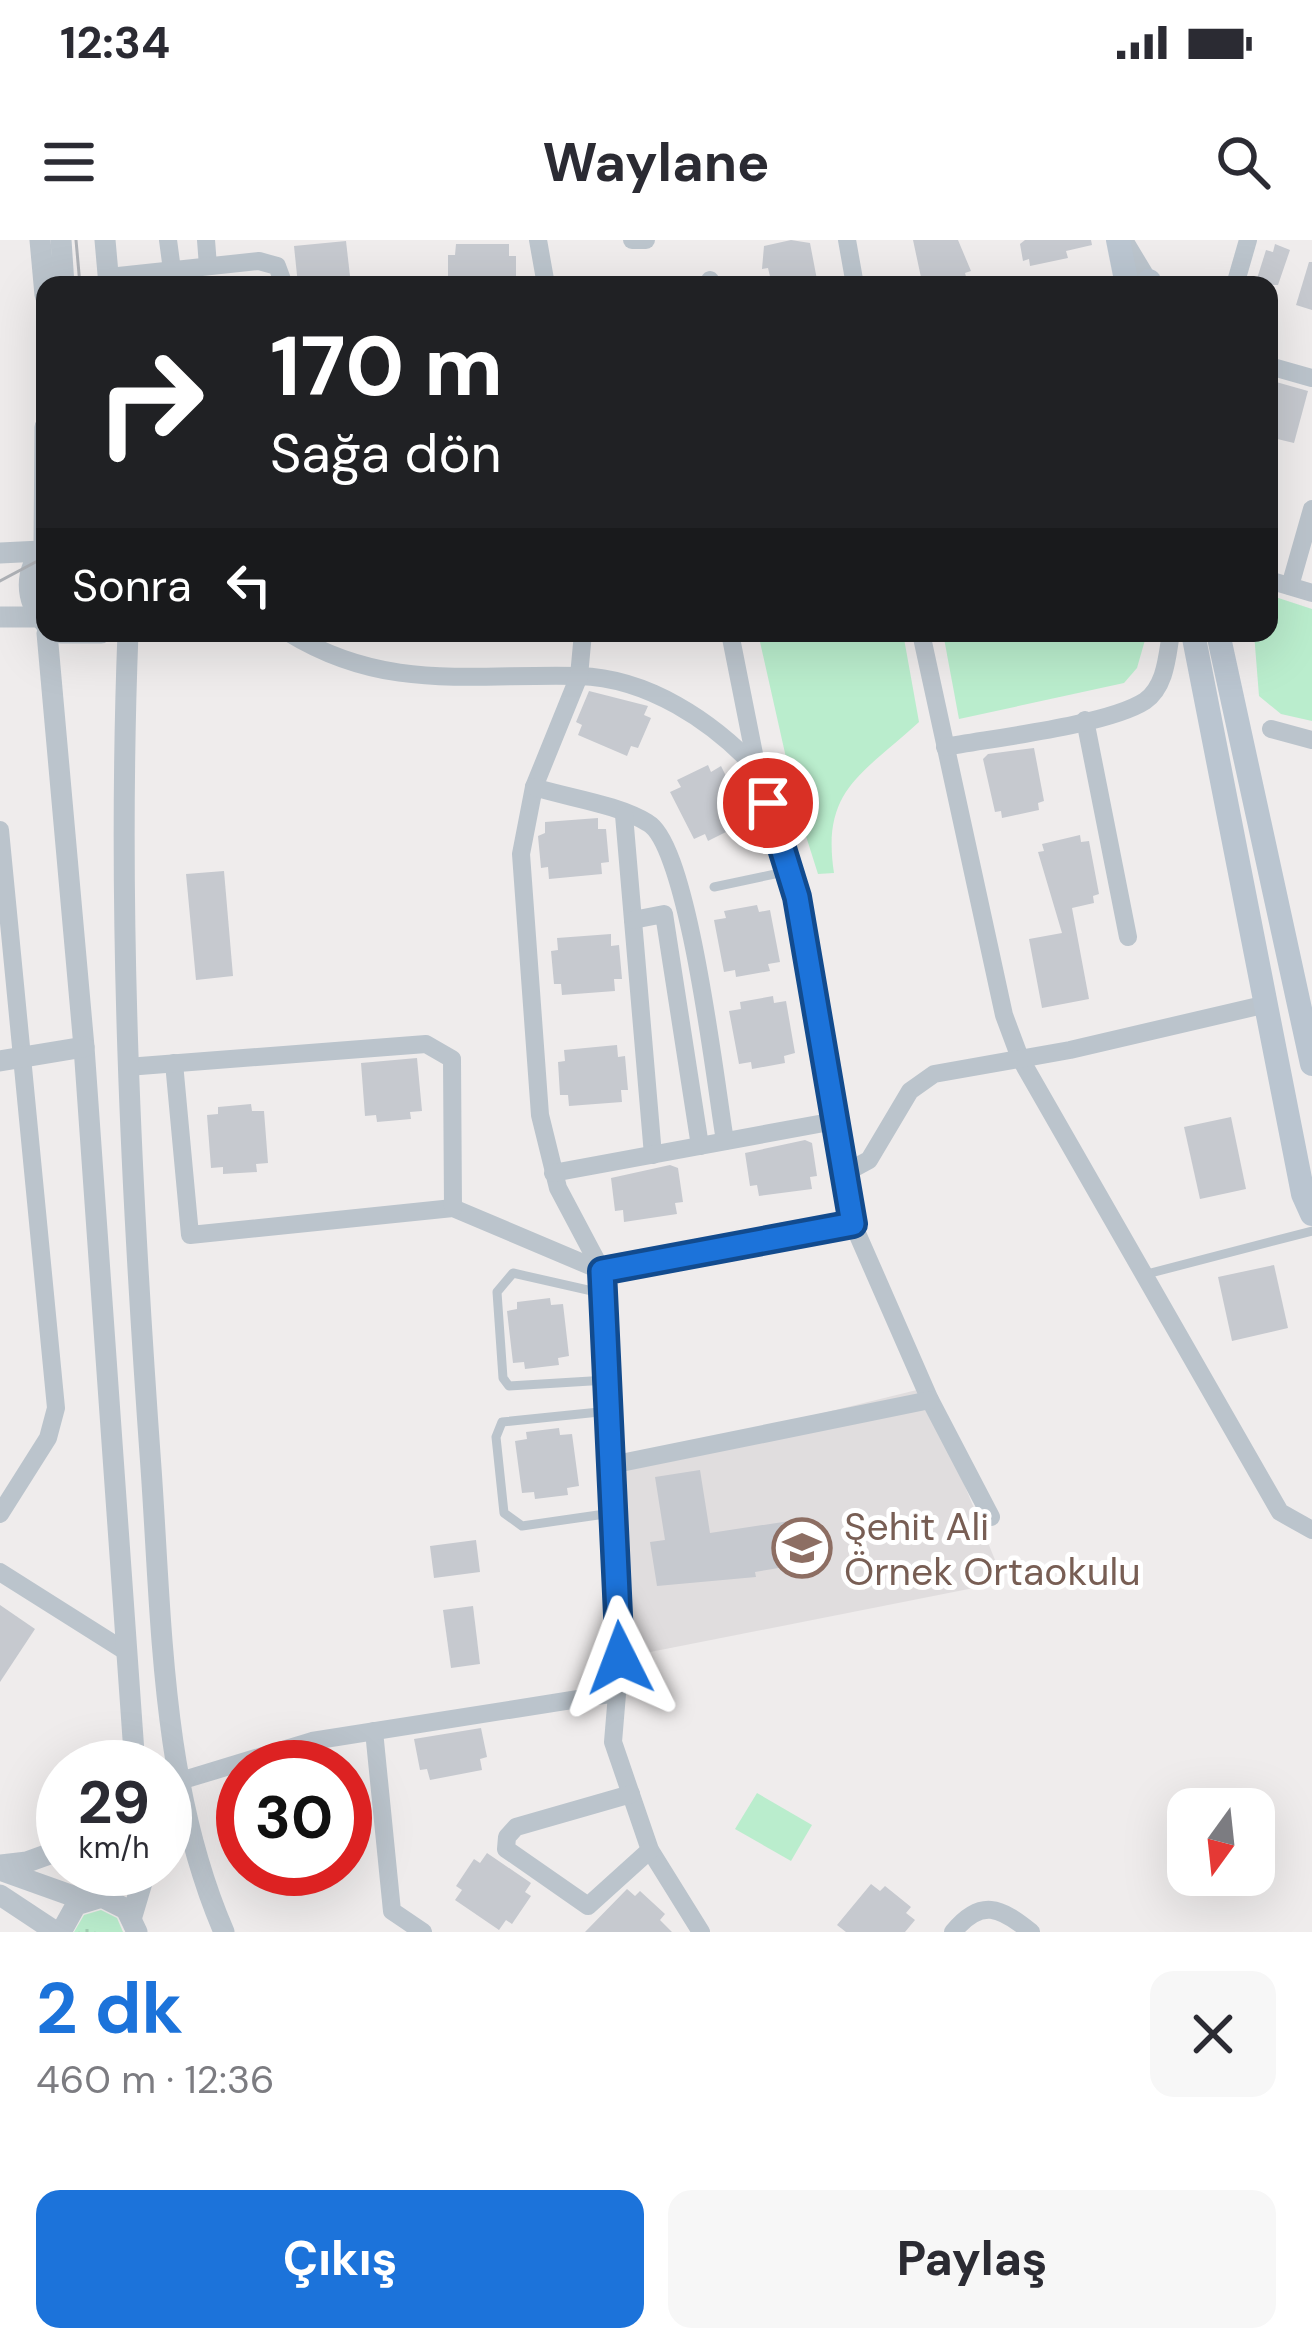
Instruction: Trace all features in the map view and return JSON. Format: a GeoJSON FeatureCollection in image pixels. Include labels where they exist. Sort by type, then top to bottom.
{"type":"FeatureCollection","features":[{"type":"Feature","properties":{"kind":"main road"},"geometry":{"type":"LineString","coordinates":[[1121,240],[1140,276]]}},
{"type":"Feature","properties":{"kind":"main road"},"geometry":{"type":"LineString","coordinates":[[1195,642],[1267,1004],[1305,1146],[1309,1201]]}},
{"type":"Feature","properties":{"kind":"main road"},"geometry":{"type":"LineString","coordinates":[[1220,642],[1306,1013],[1312,1064]]}},
{"type":"Feature","properties":{"kind":"street"},"geometry":{"type":"LineString","coordinates":[[40,240],[43,276]]}},
{"type":"Feature","properties":{"kind":"street"},"geometry":{"type":"LineString","coordinates":[[61,240],[63,276]]}},
{"type":"Feature","properties":{"kind":"street"},"geometry":{"type":"LineString","coordinates":[[105,240],[109,276]]}},
{"type":"Feature","properties":{"kind":"street"},"geometry":{"type":"LineString","coordinates":[[168,240],[172,271]]}},
{"type":"Feature","properties":{"kind":"street"},"geometry":{"type":"LineString","coordinates":[[206,240],[208,266]]}},
{"type":"Feature","properties":{"kind":"street"},"geometry":{"type":"LineString","coordinates":[[538,240],[544,276]]}},
{"type":"Feature","properties":{"kind":"street"},"geometry":{"type":"LineString","coordinates":[[632,240],[646,240]]}},
{"type":"Feature","properties":{"kind":"street"},"geometry":{"type":"LineString","coordinates":[[847,240],[853,276]]}},
{"type":"Feature","properties":{"kind":"street"},"geometry":{"type":"LineString","coordinates":[[1238,276],[1248,240]]}},
{"type":"Feature","properties":{"kind":"street"},"geometry":{"type":"LineString","coordinates":[[140,276],[266,261],[282,276]]}},
{"type":"Feature","properties":{"kind":"street"},"geometry":{"type":"LineString","coordinates":[[1278,369],[1312,378]]}},
{"type":"Feature","properties":{"kind":"street"},"geometry":{"type":"LineString","coordinates":[[1290,586],[1312,509]]}},
{"type":"Feature","properties":{"kind":"street"},"geometry":{"type":"LineString","coordinates":[[0,553],[36,549]]}},
{"type":"Feature","properties":{"kind":"street"},"geometry":{"type":"LineString","coordinates":[[36,567],[28,586],[36,605]]}},
{"type":"Feature","properties":{"kind":"street"},"geometry":{"type":"LineString","coordinates":[[1278,583],[1312,592]]}},
{"type":"Feature","properties":{"kind":"street"},"geometry":{"type":"LineString","coordinates":[[0,617],[36,623]]}},
{"type":"Feature","properties":{"kind":"street"},"geometry":{"type":"LineString","coordinates":[[46,642],[84,1047],[130,1740]]}},
{"type":"Feature","properties":{"kind":"street"},"geometry":{"type":"LineString","coordinates":[[128,642],[123,816],[127,1067],[171,1740]]}},
{"type":"Feature","properties":{"kind":"street"},"geometry":{"type":"LineString","coordinates":[[309,642],[349,660],[429,676],[518,680],[579,676],[670,702],[709,725],[757,769]]}},
{"type":"Feature","properties":{"kind":"street"},"geometry":{"type":"LineString","coordinates":[[582,642],[579,676],[534,787],[520,875],[540,1115],[553,1173],[577,1231],[602,1271],[620,1658],[613,1742],[650,1850],[701,1932]]}},
{"type":"Feature","properties":{"kind":"street"},"geometry":{"type":"LineString","coordinates":[[732,642],[757,769],[789,871],[853,1224],[930,1400],[991,1517]]}},
{"type":"Feature","properties":{"kind":"street"},"geometry":{"type":"LineString","coordinates":[[923,642],[1004,1015],[1020,1058],[1280,1512],[1312,1530]]}},
{"type":"Feature","properties":{"kind":"street"},"geometry":{"type":"LineString","coordinates":[[945,747],[1084,720],[1143,702],[1162,675],[1169,642]]}},
{"type":"Feature","properties":{"kind":"street"},"geometry":{"type":"LineString","coordinates":[[1084,720],[1128,937]]}},
{"type":"Feature","properties":{"kind":"street"},"geometry":{"type":"LineString","coordinates":[[1271,729],[1312,740]]}},
{"type":"Feature","properties":{"kind":"street"},"geometry":{"type":"LineString","coordinates":[[534,787],[656,829],[683,889],[725,1142]]}},
{"type":"Feature","properties":{"kind":"street"},"geometry":{"type":"LineString","coordinates":[[624,815],[653,1155]]}},
{"type":"Feature","properties":{"kind":"street"},"geometry":{"type":"LineString","coordinates":[[0,830],[11,1059],[56,1408],[48,1438],[0,1514]]}},
{"type":"Feature","properties":{"kind":"street"},"geometry":{"type":"LineString","coordinates":[[633,920],[664,914],[700,1146]]}},
{"type":"Feature","properties":{"kind":"street"},"geometry":{"type":"LineString","coordinates":[[845,1173],[869,1160],[910,1091],[948,1069],[1267,1004]]}},
{"type":"Feature","properties":{"kind":"street"},"geometry":{"type":"LineString","coordinates":[[127,1067],[418,1045],[440,1048],[452,1059],[453,1208]]}},
{"type":"Feature","properties":{"kind":"street"},"geometry":{"type":"LineString","coordinates":[[11,1059],[84,1047]]}},
{"type":"Feature","properties":{"kind":"street"},"geometry":{"type":"LineString","coordinates":[[174,1064],[190,1235],[453,1208],[602,1271],[853,1224]]}},
{"type":"Feature","properties":{"kind":"street"},"geometry":{"type":"LineString","coordinates":[[553,1173],[836,1121]]}},
{"type":"Feature","properties":{"kind":"street"},"geometry":{"type":"LineString","coordinates":[[611,1465],[930,1400]]}},
{"type":"Feature","properties":{"kind":"street"},"geometry":{"type":"LineString","coordinates":[[0,1572],[125,1651]]}},
{"type":"Feature","properties":{"kind":"street"},"geometry":{"type":"LineString","coordinates":[[192,1777],[312,1741],[616,1693]]}},
{"type":"Feature","properties":{"kind":"street"},"geometry":{"type":"LineString","coordinates":[[374,1731],[392,1911],[423,1932]]}},
{"type":"Feature","properties":{"kind":"street"},"geometry":{"type":"LineString","coordinates":[[631,1794],[516,1826],[506,1837],[506,1849],[588,1906],[650,1850]]}},
{"type":"Feature","properties":{"kind":"street"},"geometry":{"type":"LineString","coordinates":[[192,1840],[224,1932]]}},
{"type":"Feature","properties":{"kind":"street"},"geometry":{"type":"LineString","coordinates":[[0,1867],[36,1859]]}},
{"type":"Feature","properties":{"kind":"street"},"geometry":{"type":"LineString","coordinates":[[0,1867],[88,1899],[119,1903],[134,1924]]}},
{"type":"Feature","properties":{"kind":"street"},"geometry":{"type":"LineString","coordinates":[[0,1895],[58,1932],[69,1911],[90,1896]]}},
{"type":"Feature","properties":{"kind":"street"},"geometry":{"type":"LineString","coordinates":[[953,1932],[969,1913],[988,1906],[1004,1910],[1031,1932]]}},
{"type":"Feature","properties":{"kind":"lane"},"geometry":{"type":"LineString","coordinates":[[714,886],[789,871]]}},
{"type":"Feature","properties":{"kind":"lane"},"geometry":{"type":"LineString","coordinates":[[1143,1275],[1312,1231]]}},
{"type":"Feature","properties":{"kind":"lane"},"geometry":{"type":"LineString","coordinates":[[603,1293],[513,1273],[496,1292],[503,1378],[509,1386],[607,1380]]}},
{"type":"Feature","properties":{"kind":"lane"},"geometry":{"type":"LineString","coordinates":[[609,1411],[502,1422],[496,1437],[504,1513],[510,1520],[521,1526],[614,1513]]}},
{"type":"Feature","properties":{"kind":"shaded area","name":"Şehit Ali Örnek Ortaokulu"},"geometry":{"type":"Polygon","coordinates":[[[925,1388],[1004,1582],[620,1658],[611,1465],[925,1388]]]}},
{"type":"Feature","properties":{"kind":"green space"},"geometry":{"type":"Polygon","coordinates":[[[1278,598],[1312,609],[1312,721],[1281,714],[1259,696],[1255,642],[1278,642],[1278,598]]]}},
{"type":"Feature","properties":{"kind":"green space"},"geometry":{"type":"Polygon","coordinates":[[[760,642],[905,642],[919,722],[864,770],[840,802],[834,821],[834,873],[818,874],[798,811],[760,642]]]}},
{"type":"Feature","properties":{"kind":"green space"},"geometry":{"type":"Polygon","coordinates":[[[945,642],[1144,642],[1137,668],[1124,683],[959,719],[945,642]]]}},
{"type":"Feature","properties":{"kind":"green space"},"geometry":{"type":"Polygon","coordinates":[[[757,1793],[812,1825],[791,1861],[735,1829],[757,1793]]]}},
{"type":"Feature","properties":{"kind":"green space"},"geometry":{"type":"Polygon","coordinates":[[[101,1910],[117,1918],[123,1932],[74,1932],[84,1915],[101,1910]]]}},
{"type":"Feature","properties":{"kind":"building"},"geometry":{"type":"Polygon","coordinates":[[[791,240],[810,243],[816,276],[770,276],[768,268],[762,269],[764,246],[791,240]]]}},
{"type":"Feature","properties":{"kind":"building"},"geometry":{"type":"Polygon","coordinates":[[[913,240],[958,240],[971,271],[966,276],[921,276],[913,240]]]}},
{"type":"Feature","properties":{"kind":"building"},"geometry":{"type":"Polygon","coordinates":[[[1025,240],[1091,240],[1092,245],[1066,251],[1068,258],[1030,266],[1029,259],[1023,261],[1020,244],[1025,240]]]}},
{"type":"Feature","properties":{"kind":"building"},"geometry":{"type":"Polygon","coordinates":[[[346,241],[350,276],[297,276],[294,246],[346,241]]]}},
{"type":"Feature","properties":{"kind":"building"},"geometry":{"type":"Polygon","coordinates":[[[456,244],[509,244],[509,256],[516,256],[516,276],[448,276],[448,255],[455,255],[456,244]]]}},
{"type":"Feature","properties":{"kind":"building"},"geometry":{"type":"Polygon","coordinates":[[[1275,244],[1290,250],[1278,285],[1278,276],[1258,276],[1266,250],[1273,252],[1275,244]]]}},
{"type":"Feature","properties":{"kind":"building"},"geometry":{"type":"Polygon","coordinates":[[[1312,262],[1312,310],[1296,305],[1312,262]]]}},
{"type":"Feature","properties":{"kind":"building"},"geometry":{"type":"Polygon","coordinates":[[[1278,383],[1308,391],[1294,443],[1278,439],[1278,383]]]}},
{"type":"Feature","properties":{"kind":"building"},"geometry":{"type":"Polygon","coordinates":[[[589,691],[648,706],[644,715],[651,718],[638,748],[631,746],[627,756],[578,735],[582,725],[576,722],[589,691]]]}},
{"type":"Feature","properties":{"kind":"building"},"geometry":{"type":"Polygon","coordinates":[[[1034,748],[1044,801],[1038,803],[1039,810],[1002,818],[1001,811],[995,812],[983,759],[988,754],[1034,748]]]}},
{"type":"Feature","properties":{"kind":"building"},"geometry":{"type":"Polygon","coordinates":[[[708,765],[711,772],[721,766],[745,814],[735,819],[738,826],[708,841],[705,834],[694,839],[670,792],[681,787],[677,780],[708,765]]]}},
{"type":"Feature","properties":{"kind":"building"},"geometry":{"type":"Polygon","coordinates":[[[598,818],[598,829],[606,829],[609,862],[601,863],[602,874],[549,879],[548,867],[541,868],[538,836],[545,833],[545,822],[598,818]]]}},
{"type":"Feature","properties":{"kind":"building"},"geometry":{"type":"Polygon","coordinates":[[[1080,835],[1081,842],[1089,841],[1099,894],[1093,896],[1094,903],[1072,908],[1089,999],[1042,1008],[1029,939],[1062,933],[1038,852],[1044,851],[1042,844],[1080,835]]]}},
{"type":"Feature","properties":{"kind":"building"},"geometry":{"type":"Polygon","coordinates":[[[224,871],[233,976],[196,980],[186,874],[224,871]]]}},
{"type":"Feature","properties":{"kind":"building"},"geometry":{"type":"Polygon","coordinates":[[[757,905],[759,912],[770,910],[780,962],[768,964],[770,971],[736,977],[735,970],[724,972],[714,920],[726,918],[724,911],[757,905]]]}},
{"type":"Feature","properties":{"kind":"building"},"geometry":{"type":"Polygon","coordinates":[[[611,934],[611,946],[619,945],[622,979],[614,979],[615,991],[562,995],[561,984],[554,984],[551,951],[558,950],[557,938],[611,934]]]}},
{"type":"Feature","properties":{"kind":"building"},"geometry":{"type":"Polygon","coordinates":[[[773,996],[774,1003],[786,1001],[795,1053],[784,1056],[785,1063],[752,1069],[751,1062],[739,1064],[729,1011],[741,1009],[740,1002],[773,996]]]}},
{"type":"Feature","properties":{"kind":"building"},"geometry":{"type":"Polygon","coordinates":[[[617,1045],[618,1057],[625,1056],[628,1090],[621,1090],[622,1102],[569,1106],[568,1095],[560,1095],[558,1062],[565,1061],[564,1050],[617,1045]]]}},
{"type":"Feature","properties":{"kind":"building"},"geometry":{"type":"Polygon","coordinates":[[[417,1058],[422,1111],[410,1112],[411,1119],[377,1122],[376,1115],[365,1116],[361,1063],[417,1058]]]}},
{"type":"Feature","properties":{"kind":"building"},"geometry":{"type":"Polygon","coordinates":[[[251,1104],[252,1111],[264,1111],[268,1163],[256,1164],[257,1172],[223,1174],[223,1167],[211,1168],[207,1115],[218,1114],[218,1107],[251,1104]]]}},
{"type":"Feature","properties":{"kind":"building"},"geometry":{"type":"Polygon","coordinates":[[[1231,1117],[1246,1189],[1200,1199],[1184,1127],[1231,1117]]]}},
{"type":"Feature","properties":{"kind":"building"},"geometry":{"type":"Polygon","coordinates":[[[805,1140],[812,1143],[817,1176],[810,1177],[812,1189],[759,1196],[757,1185],[750,1186],[745,1153],[805,1140]]]}},
{"type":"Feature","properties":{"kind":"building"},"geometry":{"type":"Polygon","coordinates":[[[670,1165],[678,1168],[683,1202],[675,1203],[677,1214],[624,1222],[623,1210],[615,1211],[611,1178],[670,1165]]]}},
{"type":"Feature","properties":{"kind":"building"},"geometry":{"type":"Polygon","coordinates":[[[1274,1265],[1288,1328],[1232,1341],[1218,1277],[1274,1265]]]}},
{"type":"Feature","properties":{"kind":"building"},"geometry":{"type":"Polygon","coordinates":[[[550,1298],[551,1305],[563,1304],[569,1356],[558,1358],[559,1365],[525,1369],[524,1362],[513,1363],[507,1311],[517,1309],[517,1302],[550,1298]]]}},
{"type":"Feature","properties":{"kind":"building"},"geometry":{"type":"Polygon","coordinates":[[[559,1428],[560,1435],[572,1434],[579,1486],[567,1488],[568,1495],[535,1499],[534,1492],[522,1493],[515,1441],[527,1439],[526,1432],[559,1428]]]}},
{"type":"Feature","properties":{"kind":"building"},"geometry":{"type":"Polygon","coordinates":[[[700,1470],[710,1533],[796,1520],[803,1564],[755,1572],[756,1577],[657,1586],[650,1542],[665,1540],[655,1477],[700,1470]]]}},
{"type":"Feature","properties":{"kind":"building"},"geometry":{"type":"Polygon","coordinates":[[[476,1540],[480,1572],[434,1578],[430,1546],[476,1540]]]}},
{"type":"Feature","properties":{"kind":"building"},"geometry":{"type":"Polygon","coordinates":[[[0,1605],[35,1629],[0,1682],[0,1605]]]}},
{"type":"Feature","properties":{"kind":"building"},"geometry":{"type":"Polygon","coordinates":[[[473,1606],[480,1664],[451,1668],[443,1610],[473,1606]]]}},
{"type":"Feature","properties":{"kind":"building"},"geometry":{"type":"Polygon","coordinates":[[[481,1728],[487,1757],[480,1759],[482,1770],[430,1780],[427,1769],[420,1770],[414,1739],[481,1728]]]}},
{"type":"Feature","properties":{"kind":"building"},"geometry":{"type":"Polygon","coordinates":[[[487,1853],[531,1883],[525,1892],[531,1896],[512,1924],[506,1920],[499,1930],[455,1900],[462,1890],[456,1886],[474,1859],[480,1863],[487,1853]]]}},
{"type":"Feature","properties":{"kind":"building"},"geometry":{"type":"Polygon","coordinates":[[[871,1884],[880,1891],[885,1886],[911,1907],[906,1913],[915,1920],[905,1932],[846,1932],[837,1925],[871,1884]]]}},
{"type":"Feature","properties":{"kind":"building"},"geometry":{"type":"Polygon","coordinates":[[[627,1889],[635,1896],[640,1891],[665,1914],[660,1920],[672,1932],[585,1932],[627,1889]]]}},
{"type":"Feature","properties":{"kind":"tram line"},"geometry":{"type":"LineString","coordinates":[[76,240],[79,276]]}},
{"type":"Feature","properties":{"kind":"tram line"},"geometry":{"type":"LineString","coordinates":[[0,581],[36,562]]}},
{"type":"Feature","properties":{"kind":"place","name":"Şehit Ali Örnek Ortaokulu"},"geometry":{"type":"Point","coordinates":[802,1548]}},
{"type":"Feature","properties":{"kind":"route"},"geometry":{"type":"LineString","coordinates":[[620,1658],[602,1271],[853,1224],[797,897],[768,803]]}}]}
